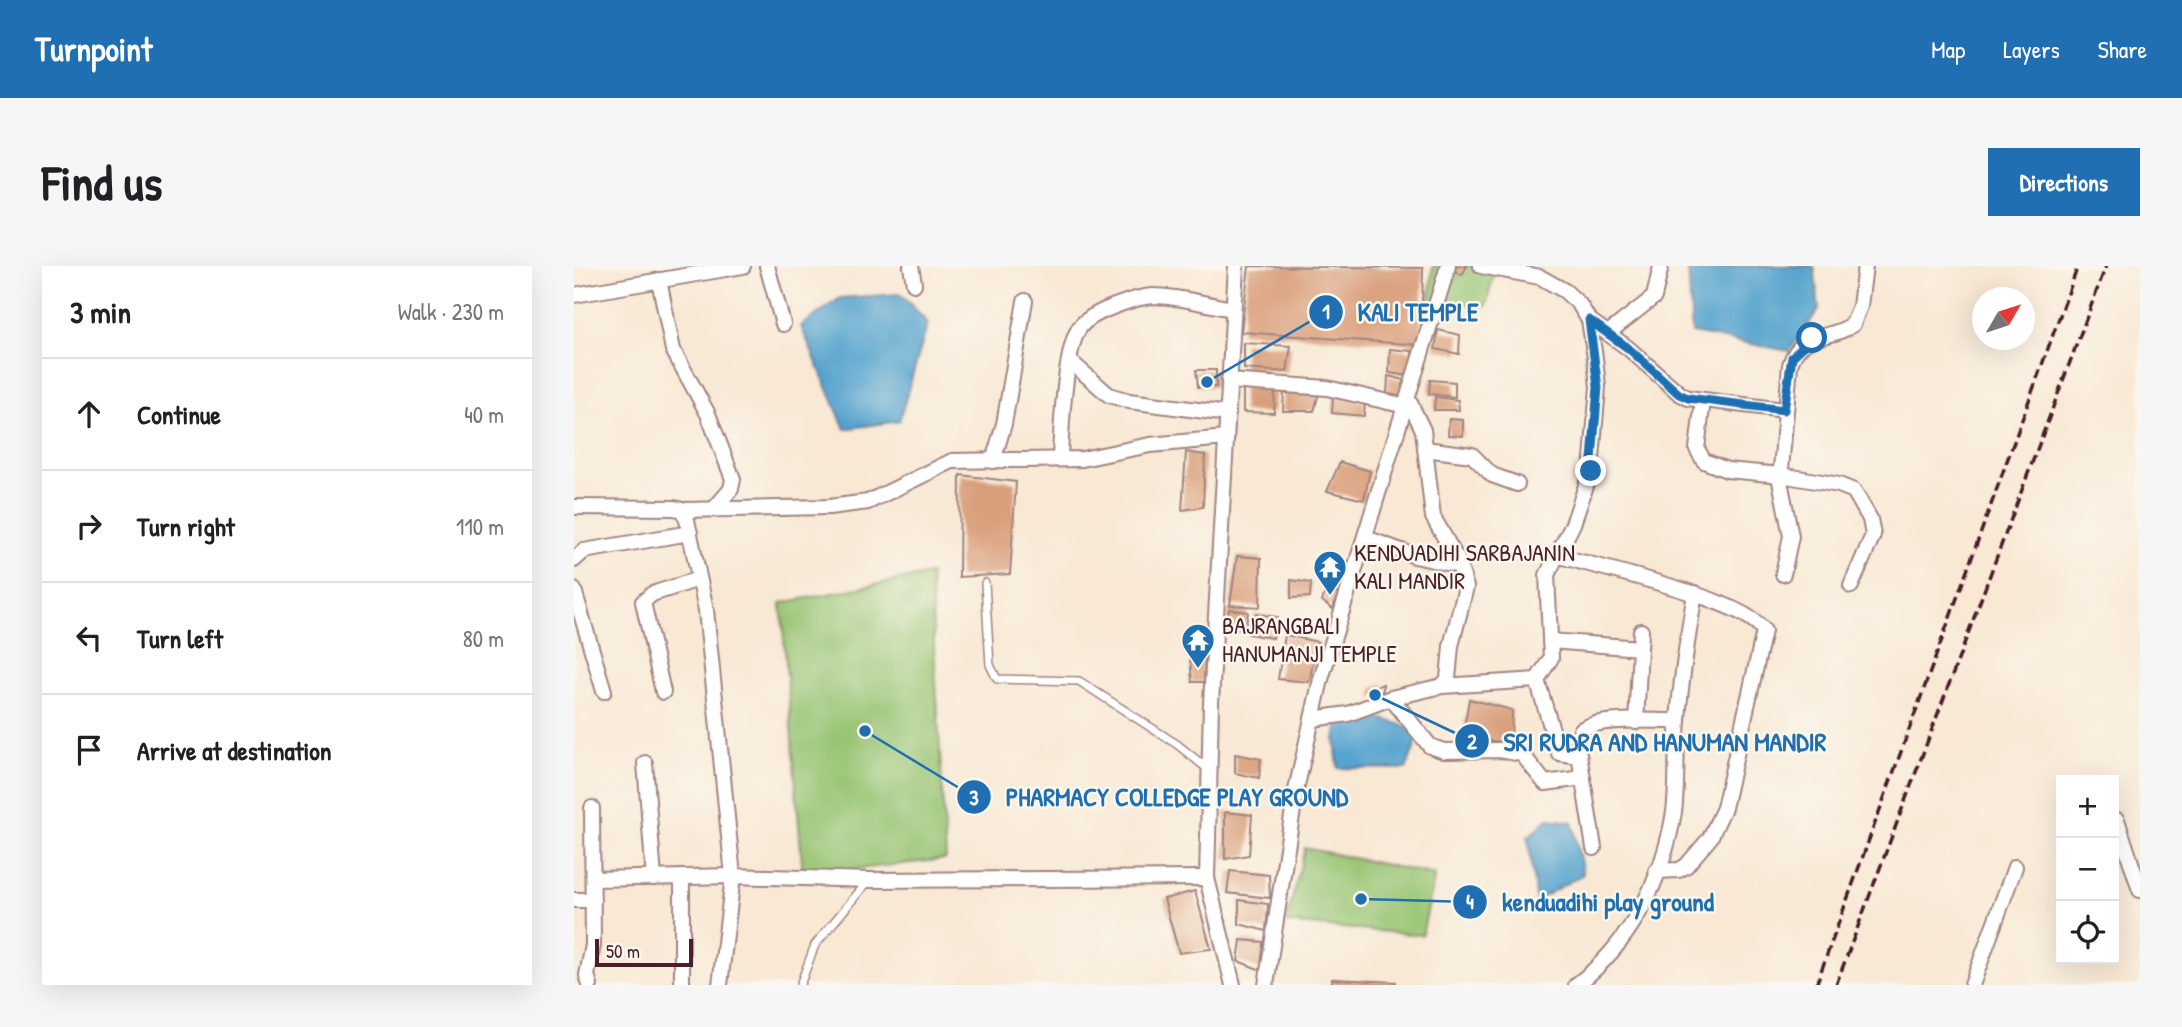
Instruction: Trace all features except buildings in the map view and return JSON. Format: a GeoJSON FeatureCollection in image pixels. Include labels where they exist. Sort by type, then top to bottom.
{"type":"FeatureCollection","features":[{"type":"Feature","properties":{"kind":"street"},"geometry":{"type":"LineString","coordinates":[[574,295],[743,266]]}},
{"type":"Feature","properties":{"kind":"street"},"geometry":{"type":"LineString","coordinates":[[767,266],[783,324]]}},
{"type":"Feature","properties":{"kind":"street"},"geometry":{"type":"LineString","coordinates":[[911,266],[914,284]]}},
{"type":"Feature","properties":{"kind":"street"},"geometry":{"type":"LineString","coordinates":[[1233,985],[1207,877],[1209,771],[1236,266]]}},
{"type":"Feature","properties":{"kind":"street"},"geometry":{"type":"LineString","coordinates":[[1266,985],[1285,855],[1321,679],[1448,266]]}},
{"type":"Feature","properties":{"kind":"street"},"geometry":{"type":"LineString","coordinates":[[1481,266],[1546,279],[1579,304],[1589,320],[1608,333],[1671,388],[1688,398],[1784,410]]}},
{"type":"Feature","properties":{"kind":"street"},"geometry":{"type":"LineString","coordinates":[[1608,333],[1654,297],[1661,266]]}},
{"type":"Feature","properties":{"kind":"street"},"geometry":{"type":"LineString","coordinates":[[1783,574],[1791,536],[1781,490],[1784,410],[1790,365],[1796,352],[1812,338],[1849,328],[1857,318],[1865,266]]}},
{"type":"Feature","properties":{"kind":"street"},"geometry":{"type":"LineString","coordinates":[[659,280],[673,350],[708,414],[733,479],[731,489],[714,509]]}},
{"type":"Feature","properties":{"kind":"street"},"geometry":{"type":"LineString","coordinates":[[1059,459],[1062,409],[1075,338],[1084,322],[1131,299],[1157,296],[1233,309]]}},
{"type":"Feature","properties":{"kind":"street"},"geometry":{"type":"LineString","coordinates":[[993,461],[1004,424],[1025,301]]}},
{"type":"Feature","properties":{"kind":"street"},"geometry":{"type":"LineString","coordinates":[[1579,756],[1559,753],[1537,680],[1551,658],[1546,584],[1556,555],[1577,512],[1592,461],[1598,387],[1589,320]]}},
{"type":"Feature","properties":{"kind":"street"},"geometry":{"type":"LineString","coordinates":[[1071,362],[1110,395],[1129,401],[1228,414]]}},
{"type":"Feature","properties":{"kind":"street"},"geometry":{"type":"LineString","coordinates":[[1229,381],[1327,388],[1407,403],[1420,420],[1433,517],[1460,566],[1466,598],[1454,629],[1448,679],[1442,686]]}},
{"type":"Feature","properties":{"kind":"street"},"geometry":{"type":"LineString","coordinates":[[1703,400],[1698,456],[1727,470],[1781,475],[1839,485],[1854,491],[1870,519],[1873,535],[1851,586]]}},
{"type":"Feature","properties":{"kind":"street"},"geometry":{"type":"LineString","coordinates":[[574,507],[681,510],[828,506],[868,502],[902,488],[941,464],[1100,456],[1150,445],[1226,438]]}},
{"type":"Feature","properties":{"kind":"street"},"geometry":{"type":"LineString","coordinates":[[1425,449],[1472,455],[1492,475],[1517,484]]}},
{"type":"Feature","properties":{"kind":"street"},"geometry":{"type":"LineString","coordinates":[[681,510],[690,533],[706,610],[733,876],[720,985]]}},
{"type":"Feature","properties":{"kind":"street"},"geometry":{"type":"LineString","coordinates":[[574,560],[584,551],[690,533]]}},
{"type":"Feature","properties":{"kind":"street"},"geometry":{"type":"LineString","coordinates":[[1366,538],[1415,556],[1460,566]]}},
{"type":"Feature","properties":{"kind":"street"},"geometry":{"type":"LineString","coordinates":[[1556,555],[1695,593],[1761,626],[1763,642],[1724,808],[1717,825],[1686,866],[1679,870],[1656,871]]}},
{"type":"Feature","properties":{"kind":"street"},"geometry":{"type":"LineString","coordinates":[[663,692],[643,602],[652,594],[699,579]]}},
{"type":"Feature","properties":{"kind":"street"},"geometry":{"type":"LineString","coordinates":[[574,590],[604,691]]}},
{"type":"Feature","properties":{"kind":"street"},"geometry":{"type":"LineString","coordinates":[[1576,985],[1611,956],[1634,925],[1656,871],[1674,811],[1678,721],[1695,593]]}},
{"type":"Feature","properties":{"kind":"street"},"geometry":{"type":"LineString","coordinates":[[1636,722],[1641,631]]}},
{"type":"Feature","properties":{"kind":"street"},"geometry":{"type":"LineString","coordinates":[[1550,641],[1640,648]]}},
{"type":"Feature","properties":{"kind":"street"},"geometry":{"type":"LineString","coordinates":[[1312,719],[1348,714],[1391,698],[1442,686],[1537,680]]}},
{"type":"Feature","properties":{"kind":"street"},"geometry":{"type":"LineString","coordinates":[[1391,698],[1426,743],[1437,750],[1511,751],[1528,757],[1545,783],[1583,778]]}},
{"type":"Feature","properties":{"kind":"street"},"geometry":{"type":"LineString","coordinates":[[1594,848],[1578,737],[1590,724],[1678,721]]}},
{"type":"Feature","properties":{"kind":"street"},"geometry":{"type":"LineString","coordinates":[[645,763],[654,878]]}},
{"type":"Feature","properties":{"kind":"street"},"geometry":{"type":"LineString","coordinates":[[590,985],[587,975],[593,945],[592,808]]}},
{"type":"Feature","properties":{"kind":"street"},"geometry":{"type":"LineString","coordinates":[[2119,826],[2140,890]]}},
{"type":"Feature","properties":{"kind":"street"},"geometry":{"type":"LineString","coordinates":[[1972,985],[2015,867]]}},
{"type":"Feature","properties":{"kind":"street"},"geometry":{"type":"LineString","coordinates":[[593,879],[733,876],[869,880],[1207,877]]}},
{"type":"Feature","properties":{"kind":"street"},"geometry":{"type":"LineString","coordinates":[[682,877],[682,985]]}},
{"type":"Feature","properties":{"kind":"street"},"geometry":{"type":"LineString","coordinates":[[574,900],[593,900]]}},
{"type":"Feature","properties":{"kind":"lane"},"geometry":{"type":"LineString","coordinates":[[985,583],[990,665],[997,679],[1079,681],[1178,745],[1209,771]]}},
{"type":"Feature","properties":{"kind":"lane"},"geometry":{"type":"LineString","coordinates":[[800,985],[815,945],[869,880]]}},
{"type":"Feature","properties":{"kind":"green space"},"geometry":{"type":"Polygon","coordinates":[[[1433,266],[1470,266],[1494,274],[1486,306],[1429,302],[1433,266]]]}},
{"type":"Feature","properties":{"kind":"green space"},"geometry":{"type":"Polygon","coordinates":[[[930,574],[946,859],[803,875],[781,603],[930,574]]]}},
{"type":"Feature","properties":{"kind":"green space"},"geometry":{"type":"Polygon","coordinates":[[[1305,848],[1435,875],[1422,935],[1286,923],[1305,848]]]}},
{"type":"Feature","properties":{"kind":"water"},"geometry":{"type":"Polygon","coordinates":[[[1688,266],[1814,266],[1819,309],[1789,351],[1692,333],[1688,266]]]}},
{"type":"Feature","properties":{"kind":"water"},"geometry":{"type":"Polygon","coordinates":[[[901,294],[928,323],[899,421],[845,429],[801,326],[840,298],[901,294]]]}},
{"type":"Feature","properties":{"kind":"water"},"geometry":{"type":"Polygon","coordinates":[[[1366,714],[1406,726],[1417,741],[1406,769],[1338,768],[1335,739],[1338,721],[1366,714]]]}},
{"type":"Feature","properties":{"kind":"water"},"geometry":{"type":"Polygon","coordinates":[[[1548,819],[1572,822],[1583,874],[1536,901],[1528,837],[1548,819]]]}},
{"type":"Feature","properties":{"kind":"railway"},"geometry":{"type":"LineString","coordinates":[[1816,985],[2078,266]]}},
{"type":"Feature","properties":{"kind":"railway"},"geometry":{"type":"LineString","coordinates":[[1836,985],[2106,266]]}},
{"type":"Feature","properties":{"kind":"place","name":"KALI TEMPLE"},"geometry":{"type":"Point","coordinates":[1207,382]}},
{"type":"Feature","properties":{"kind":"place","name":"KENDUADIHI SARBAJANIN KALI MANDIR"},"geometry":{"type":"Point","coordinates":[1330,597]}},
{"type":"Feature","properties":{"kind":"place","name":"BAJRANGBALI HANUMANJI TEMPLE"},"geometry":{"type":"Point","coordinates":[1198,670]}},
{"type":"Feature","properties":{"kind":"place","name":"SRI RUDRA AND HANUMAN MANDIR"},"geometry":{"type":"Point","coordinates":[1375,695]}},
{"type":"Feature","properties":{"kind":"place","name":"PHARMACY COLLEDGE PLAY GROUND"},"geometry":{"type":"Point","coordinates":[865,731]}},
{"type":"Feature","properties":{"kind":"place","name":"kenduadihi play ground"},"geometry":{"type":"Point","coordinates":[1361,899]}},
{"type":"Feature","properties":{"kind":"route"},"geometry":{"type":"LineString","coordinates":[[1591,471],[1598,387],[1589,320],[1628,348],[1679,394],[1688,398],[1784,410],[1792,357],[1812,338]]}}]}
